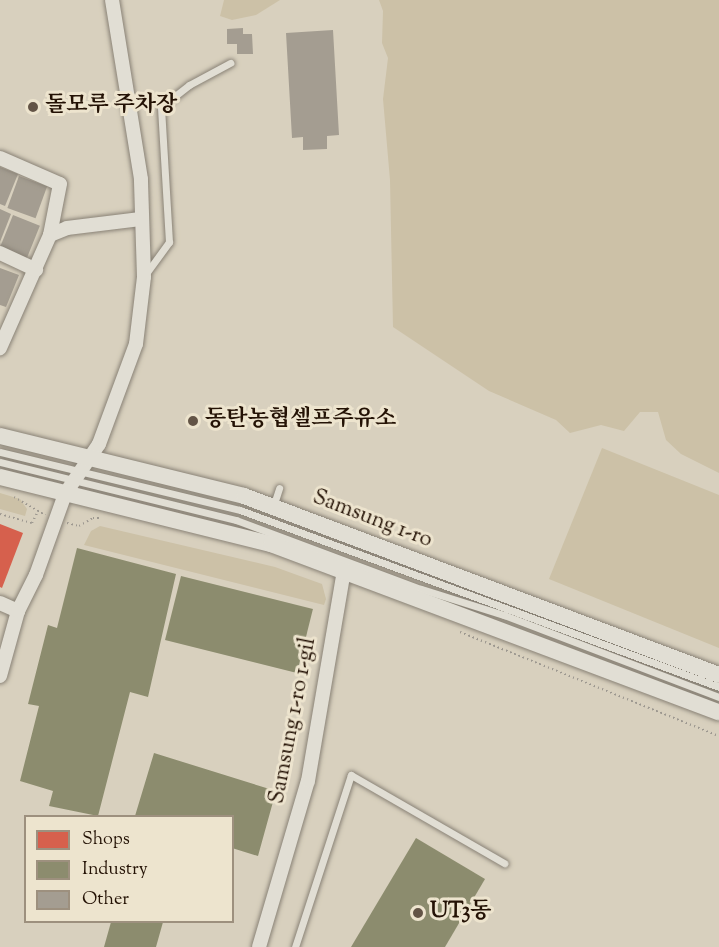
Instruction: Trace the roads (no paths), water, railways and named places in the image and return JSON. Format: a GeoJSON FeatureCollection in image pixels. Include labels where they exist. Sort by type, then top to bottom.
{"type":"FeatureCollection","features":[{"type":"Feature","properties":{"kind":"street"},"geometry":{"type":"LineString","coordinates":[[0,676],[18,610],[74,483],[92,458],[135,344],[144,277],[140,219],[141,179],[111,0]]}},
{"type":"Feature","properties":{"kind":"street"},"geometry":{"type":"LineString","coordinates":[[0,158],[60,184],[51,235],[0,348]]}},
{"type":"Feature","properties":{"kind":"street"},"geometry":{"type":"LineString","coordinates":[[51,235],[67,228],[140,219]]}},
{"type":"Feature","properties":{"kind":"street"},"geometry":{"type":"LineString","coordinates":[[0,254],[36,270]]}},
{"type":"Feature","properties":{"kind":"street","name":"Samsung 1-ro"},"geometry":{"type":"LineString","coordinates":[[0,436],[92,458],[273,507],[719,675]]}},
{"type":"Feature","properties":{"kind":"street"},"geometry":{"type":"LineString","coordinates":[[0,477],[74,483],[271,544],[719,712]]}},
{"type":"Feature","properties":{"kind":"street","name":"Samsung 1-ro 1-gil"},"geometry":{"type":"LineString","coordinates":[[259,947],[308,781],[344,571]]}},
{"type":"Feature","properties":{"kind":"street"},"geometry":{"type":"LineString","coordinates":[[0,603],[18,610]]}},
{"type":"Feature","properties":{"kind":"lane"},"geometry":{"type":"LineString","coordinates":[[144,277],[169,242],[161,107],[189,85],[230,63]]}},
{"type":"Feature","properties":{"kind":"lane"},"geometry":{"type":"LineString","coordinates":[[0,452],[74,483],[240,510],[719,687]]}},
{"type":"Feature","properties":{"kind":"lane"},"geometry":{"type":"LineString","coordinates":[[0,462],[74,483],[236,520],[421,589],[504,615],[719,697]]}},
{"type":"Feature","properties":{"kind":"lane"},"geometry":{"type":"LineString","coordinates":[[273,507],[279,488]]}},
{"type":"Feature","properties":{"kind":"lane"},"geometry":{"type":"LineString","coordinates":[[295,947],[351,775],[504,863]]}},
{"type":"Feature","properties":{"kind":"place","name":"돌모루 주차장"},"geometry":{"type":"Point","coordinates":[33,107]}},
{"type":"Feature","properties":{"kind":"place","name":"동탄농협셀프주유소"},"geometry":{"type":"Point","coordinates":[193,421]}},
{"type":"Feature","properties":{"kind":"place","name":"UT3동"},"geometry":{"type":"Point","coordinates":[418,913]}}]}
